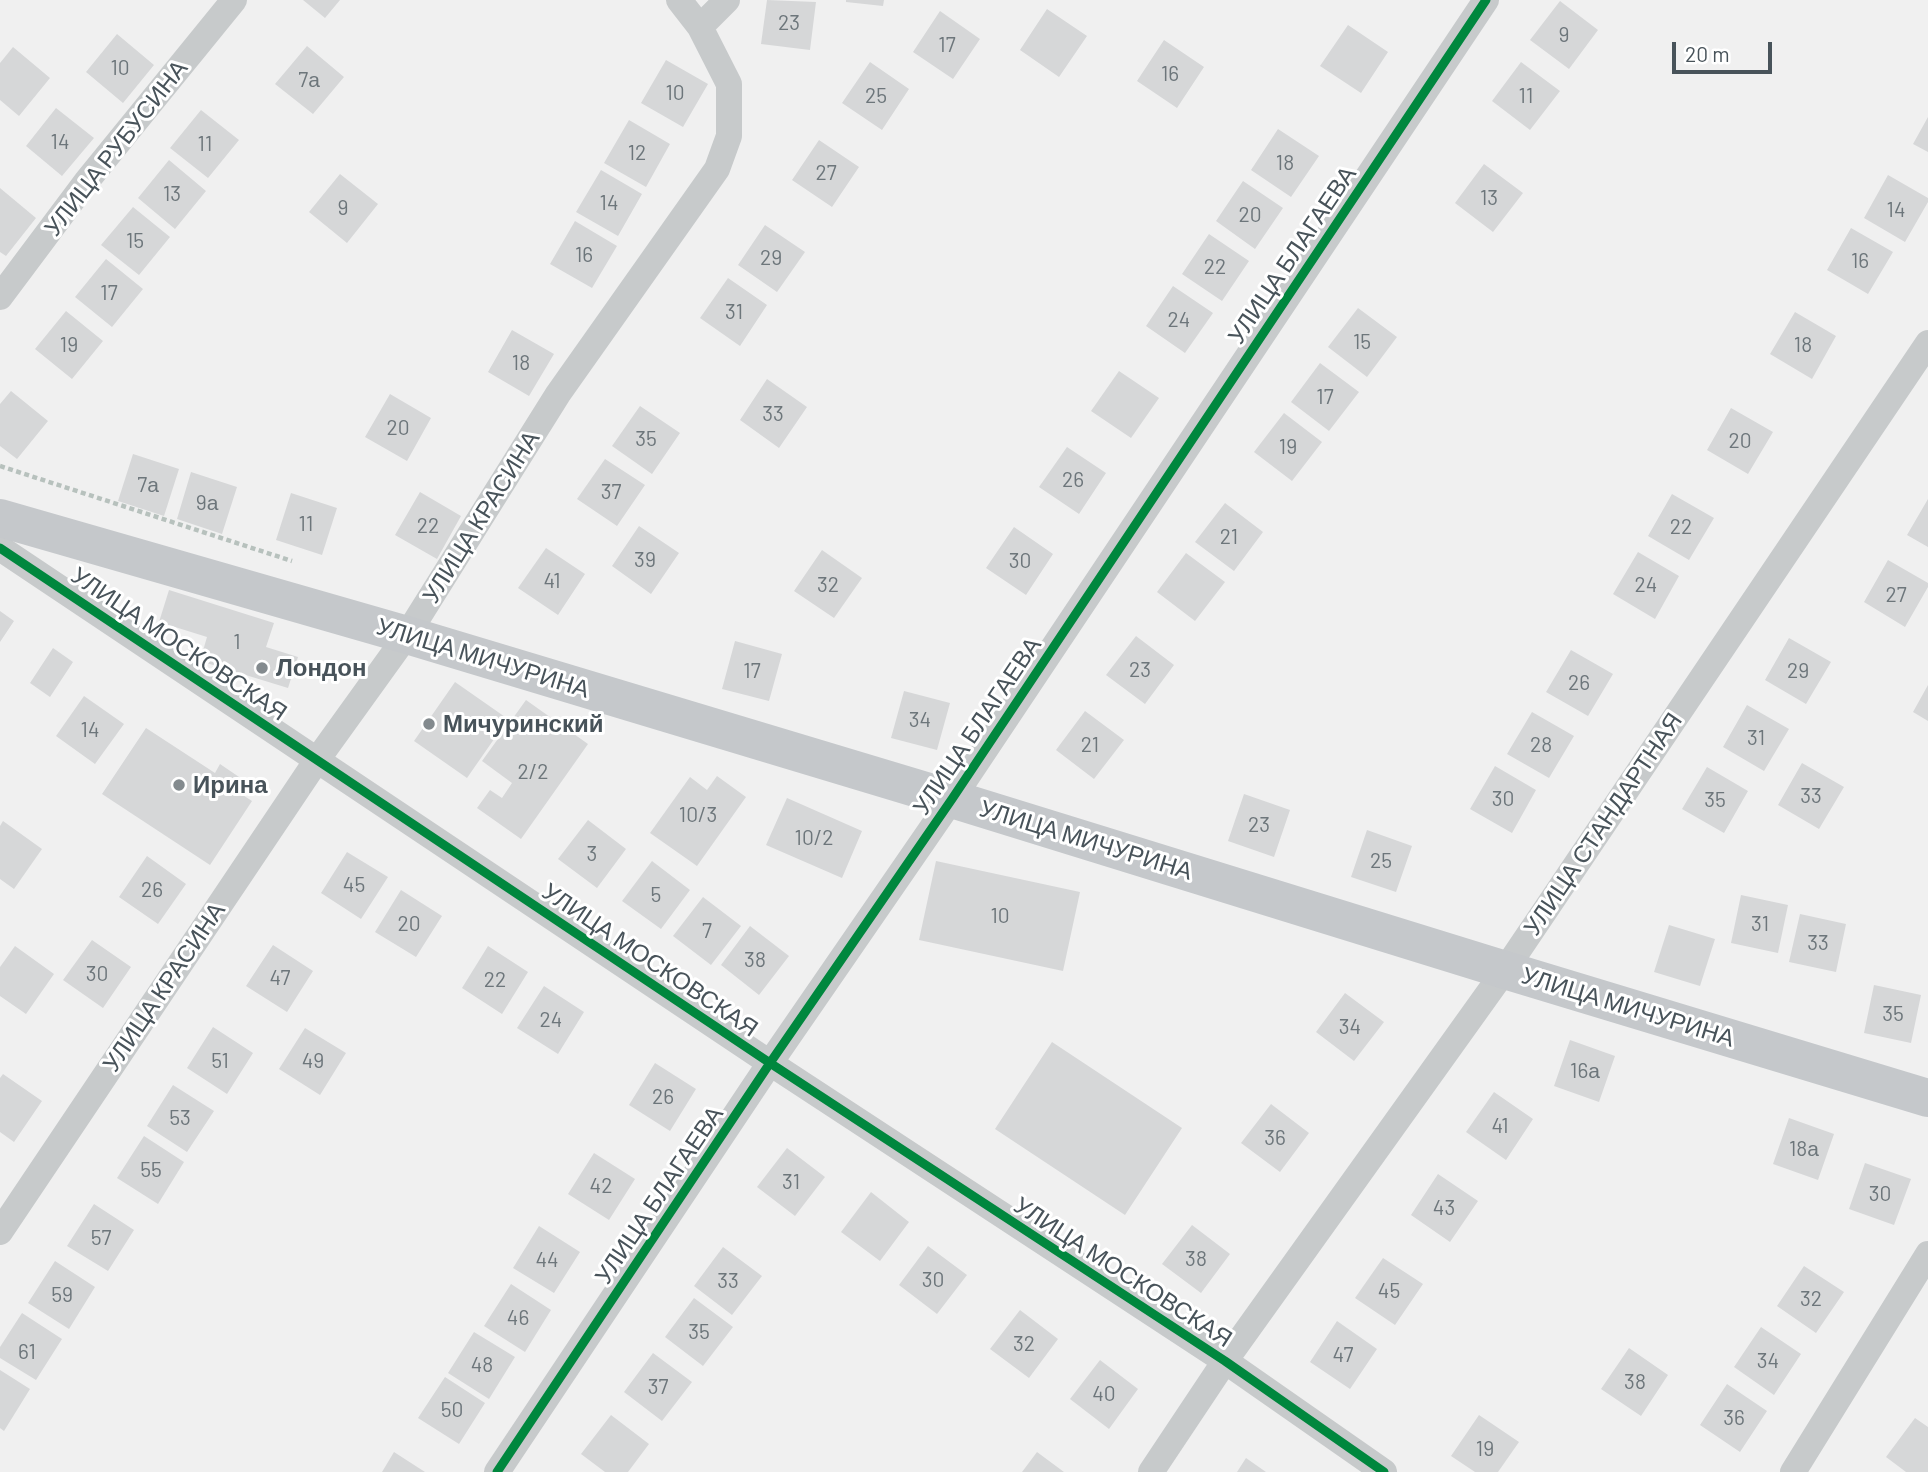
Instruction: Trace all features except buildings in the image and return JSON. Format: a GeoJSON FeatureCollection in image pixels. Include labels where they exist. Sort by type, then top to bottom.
{"type":"FeatureCollection","features":[{"type":"Feature","properties":{"kind":"main road","name":"УЛИЦА МИЧУРИНА"},"geometry":{"type":"LineString","coordinates":[[0,518],[407,635],[1928,1098]]}},
{"type":"Feature","properties":{"kind":"street","name":"УЛИЦА РУБУСИНА"},"geometry":{"type":"LineString","coordinates":[[0,297],[86,182],[234,0]]}},
{"type":"Feature","properties":{"kind":"street","name":"УЛИЦА КРАСИНА"},"geometry":{"type":"LineString","coordinates":[[0,1232],[317,760],[407,635],[558,394],[717,169],[729,136],[729,84],[700,27],[679,0]]}},
{"type":"Feature","properties":{"kind":"street"},"geometry":{"type":"LineString","coordinates":[[700,27],[727,0]]}},
{"type":"Feature","properties":{"kind":"street","name":"УЛИЦА БЛАГАЕВА"},"geometry":{"type":"LineString","coordinates":[[497,1472],[770,1063],[952,799],[1486,0]]}},
{"type":"Feature","properties":{"kind":"street","name":"УЛИЦА СТАНДАРТНАЯ"},"geometry":{"type":"LineString","coordinates":[[1151,1472],[1225,1362],[1505,970],[1928,343]]}},
{"type":"Feature","properties":{"kind":"street","name":"УЛИЦА МОСКОВСКАЯ"},"geometry":{"type":"LineString","coordinates":[[0,548],[770,1063],[1225,1362],[1384,1472]]}},
{"type":"Feature","properties":{"kind":"street"},"geometry":{"type":"LineString","coordinates":[[1793,1472],[1928,1254]]}},
{"type":"Feature","properties":{"kind":"path"},"geometry":{"type":"LineString","coordinates":[[0,466],[293,562]]}},
{"type":"Feature","properties":{"kind":"cycle path"},"geometry":{"type":"LineString","coordinates":[[497,1472],[770,1063],[952,799],[1486,0]]}},
{"type":"Feature","properties":{"kind":"cycle path"},"geometry":{"type":"LineString","coordinates":[[0,548],[770,1063],[1225,1361],[1384,1472]]}},
{"type":"Feature","properties":{"kind":"place","name":"Лондон"},"geometry":{"type":"Point","coordinates":[262,668]}},
{"type":"Feature","properties":{"kind":"place","name":"Мичуринский"},"geometry":{"type":"Point","coordinates":[429,724]}},
{"type":"Feature","properties":{"kind":"place","name":"Ирина"},"geometry":{"type":"Point","coordinates":[179,785]}}]}
